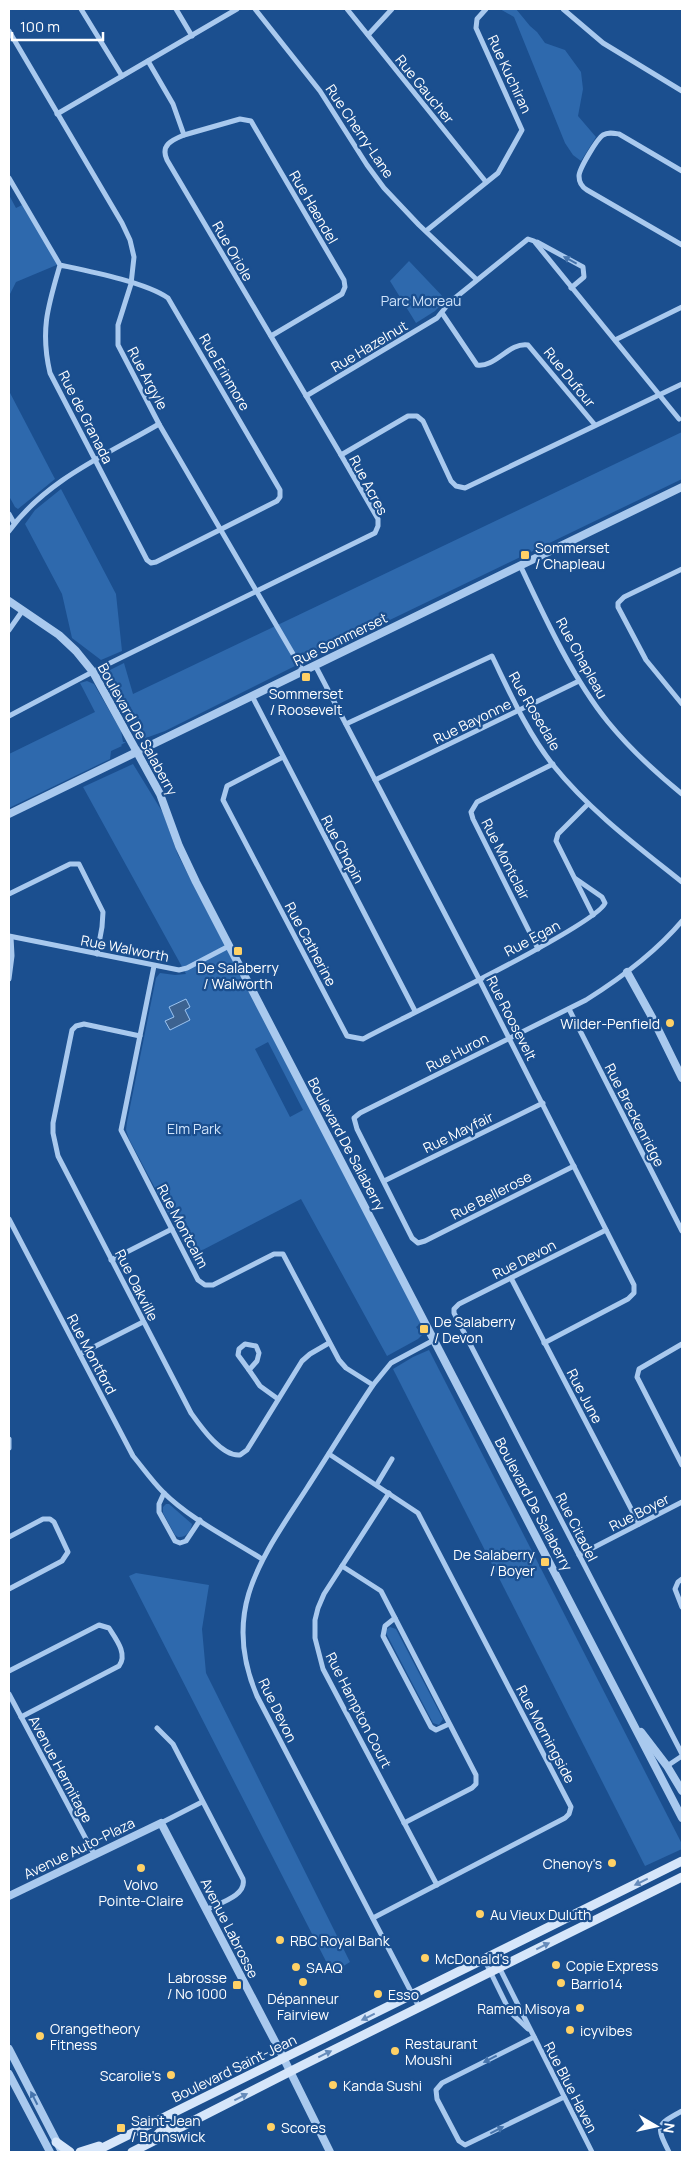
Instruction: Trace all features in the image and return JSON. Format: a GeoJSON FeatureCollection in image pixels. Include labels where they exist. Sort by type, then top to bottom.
{"type":"FeatureCollection","features":[{"type":"Feature","properties":{"kind":"main road","name":"Boulevard Saint-Jean"},"geometry":{"type":"LineString","coordinates":[[94,2152],[682,1861]]}},
{"type":"Feature","properties":{"kind":"main road","name":"Boulevard Saint-Jean"},"geometry":{"type":"LineString","coordinates":[[132,2152],[682,1877]]}},
{"type":"Feature","properties":{"kind":"main road"},"geometry":{"type":"LineString","coordinates":[[148,2144],[171,2121],[172,2114]]}},
{"type":"Feature","properties":{"kind":"main road"},"geometry":{"type":"LineString","coordinates":[[56,2142],[70,2152]]}},
{"type":"Feature","properties":{"kind":"main road"},"geometry":{"type":"LineString","coordinates":[[80,2152],[114,2142]]}},
{"type":"Feature","properties":{"kind":"street"},"geometry":{"type":"LineString","coordinates":[[81,9],[122,76]]}},
{"type":"Feature","properties":{"kind":"street"},"geometry":{"type":"LineString","coordinates":[[176,9],[192,36]]}},
{"type":"Feature","properties":{"kind":"street"},"geometry":{"type":"LineString","coordinates":[[57,114],[237,9]]}},
{"type":"Feature","properties":{"kind":"street","name":"Rue Cherry-Lane"},"geometry":{"type":"LineString","coordinates":[[255,9],[320,91],[375,177],[400,207],[476,279]]}},
{"type":"Feature","properties":{"kind":"street","name":"Rue Gaucher"},"geometry":{"type":"LineString","coordinates":[[346,9],[486,182]]}},
{"type":"Feature","properties":{"kind":"street"},"geometry":{"type":"LineString","coordinates":[[368,36],[392,9]]}},
{"type":"Feature","properties":{"kind":"street","name":"Rue Kuchiran"},"geometry":{"type":"LineString","coordinates":[[426,231],[502,167],[522,130],[476,28],[477,19],[486,9]]}},
{"type":"Feature","properties":{"kind":"street"},"geometry":{"type":"LineString","coordinates":[[563,9],[603,43],[682,91]]}},
{"type":"Feature","properties":{"kind":"street","name":"Rue Argyle"},"geometry":{"type":"LineString","coordinates":[[9,31],[122,223],[130,240],[134,257],[131,284],[118,324],[118,345],[159,424],[303,671]]}},
{"type":"Feature","properties":{"kind":"street"},"geometry":{"type":"LineString","coordinates":[[148,61],[173,104],[184,135]]}},
{"type":"Feature","properties":{"kind":"street","name":"Rue Haendel"},"geometry":{"type":"LineString","coordinates":[[184,135],[240,119],[251,121],[344,280],[345,287],[342,294],[271,336]]}},
{"type":"Feature","properties":{"kind":"street"},"geometry":{"type":"LineString","coordinates":[[682,171],[619,134],[609,133],[600,138],[581,170],[579,178],[586,190],[682,246]]}},
{"type":"Feature","properties":{"kind":"street","name":"Rue Oriole"},"geometry":{"type":"LineString","coordinates":[[184,135],[169,142],[165,148],[164,155],[341,455]]}},
{"type":"Feature","properties":{"kind":"street"},"geometry":{"type":"LineString","coordinates":[[9,178],[60,264]]}},
{"type":"Feature","properties":{"kind":"street","name":"Rue Hazelnut"},"geometry":{"type":"LineString","coordinates":[[306,396],[437,318],[450,302],[476,279],[526,240],[534,241]]}},
{"type":"Feature","properties":{"kind":"street"},"geometry":{"type":"LineString","coordinates":[[534,241],[583,267],[584,277],[571,288]]}},
{"type":"Feature","properties":{"kind":"street"},"geometry":{"type":"LineString","coordinates":[[534,241],[679,419]]}},
{"type":"Feature","properties":{"kind":"street","name":"Rue Erinmore"},"geometry":{"type":"LineString","coordinates":[[60,264],[161,294],[173,305],[280,490],[280,497],[277,501],[221,530]]}},
{"type":"Feature","properties":{"kind":"street","name":"Rue de Granada"},"geometry":{"type":"LineString","coordinates":[[60,264],[46,315],[45,352],[50,373],[147,560],[156,562],[221,530]]}},
{"type":"Feature","properties":{"kind":"street"},"geometry":{"type":"LineString","coordinates":[[615,340],[682,307]]}},
{"type":"Feature","properties":{"kind":"street","name":"Rue Dufour"},"geometry":{"type":"LineString","coordinates":[[442,313],[477,365],[485,365],[518,346],[528,345],[594,425]]}},
{"type":"Feature","properties":{"kind":"street","name":"Rue Acres"},"geometry":{"type":"LineString","coordinates":[[9,716],[93,672],[257,593],[375,533],[378,519],[341,455],[408,416],[417,416],[423,421],[451,481],[456,486],[465,488],[682,384]]}},
{"type":"Feature","properties":{"kind":"street"},"geometry":{"type":"LineString","coordinates":[[9,531],[46,492],[159,424]]}},
{"type":"Feature","properties":{"kind":"street","name":"Rue Sommerset"},"geometry":{"type":"LineString","coordinates":[[9,814],[682,487]]}},
{"type":"Feature","properties":{"kind":"street"},"geometry":{"type":"LineString","coordinates":[[9,514],[14,524]]}},
{"type":"Feature","properties":{"kind":"street","name":"Rue Chapleau"},"geometry":{"type":"LineString","coordinates":[[520,565],[579,681],[607,721],[644,762],[682,794]]}},
{"type":"Feature","properties":{"kind":"street"},"geometry":{"type":"LineString","coordinates":[[682,570],[624,597],[618,606],[646,660],[682,704]]}},
{"type":"Feature","properties":{"kind":"street","name":"Boulevard De Salaberry"},"geometry":{"type":"LineString","coordinates":[[9,601],[65,640],[93,672],[138,752],[163,800],[188,866],[682,1818]]}},
{"type":"Feature","properties":{"kind":"street"},"geometry":{"type":"LineString","coordinates":[[9,630],[23,610]]}},
{"type":"Feature","properties":{"kind":"street","name":"Rue Rosedale"},"geometry":{"type":"LineString","coordinates":[[346,724],[492,656],[519,710],[553,764],[588,804],[682,882]]}},
{"type":"Feature","properties":{"kind":"street","name":"Rue Roosevelt"},"geometry":{"type":"LineString","coordinates":[[315,665],[543,1103],[634,1285],[634,1293],[628,1300],[544,1343]]}},
{"type":"Feature","properties":{"kind":"street","name":"Rue Bayonne"},"geometry":{"type":"LineString","coordinates":[[375,780],[579,681]]}},
{"type":"Feature","properties":{"kind":"street","name":"Rue Chopin"},"geometry":{"type":"LineString","coordinates":[[252,696],[416,1011]]}},
{"type":"Feature","properties":{"kind":"street","name":"Rue Catherine"},"geometry":{"type":"LineString","coordinates":[[283,757],[227,786],[223,800],[347,1036],[363,1039],[479,979]]}},
{"type":"Feature","properties":{"kind":"street","name":"Rue Montclair"},"geometry":{"type":"LineString","coordinates":[[538,949],[471,812],[477,802],[553,764]]}},
{"type":"Feature","properties":{"kind":"street"},"geometry":{"type":"LineString","coordinates":[[576,879],[604,900],[604,906],[593,914],[556,838],[588,804]]}},
{"type":"Feature","properties":{"kind":"street"},"geometry":{"type":"LineString","coordinates":[[9,894],[70,864],[79,864],[103,912],[97,954]]}},
{"type":"Feature","properties":{"kind":"street","name":"Rue Egan"},"geometry":{"type":"LineString","coordinates":[[479,979],[565,934],[593,914]]}},
{"type":"Feature","properties":{"kind":"street","name":"Rue Huron"},"geometry":{"type":"LineString","coordinates":[[418,1243],[412,1238],[357,1129],[355,1116],[569,1009],[627,972],[659,945],[682,921]]}},
{"type":"Feature","properties":{"kind":"street"},"geometry":{"type":"LineString","coordinates":[[9,979],[12,956],[10,937]]}},
{"type":"Feature","properties":{"kind":"street","name":"Rue Walworth"},"geometry":{"type":"LineString","coordinates":[[10,937],[154,966],[182,969],[229,946]]}},
{"type":"Feature","properties":{"kind":"street","name":"Rue Montcalm"},"geometry":{"type":"LineString","coordinates":[[154,966],[121,1130],[198,1280],[208,1286],[215,1284],[274,1254],[282,1254],[344,1366],[373,1385]]}},
{"type":"Feature","properties":{"kind":"street"},"geometry":{"type":"LineString","coordinates":[[627,972],[682,1078]]}},
{"type":"Feature","properties":{"kind":"street","name":"Rue Breckenridge"},"geometry":{"type":"LineString","coordinates":[[569,1009],[682,1230]]}},
{"type":"Feature","properties":{"kind":"street","name":"Rue Oakville"},"geometry":{"type":"LineString","coordinates":[[140,1036],[84,1024],[76,1026],[71,1034],[53,1122],[53,1133],[58,1156],[191,1413],[206,1433],[230,1454],[244,1453],[306,1357],[330,1343]]}},
{"type":"Feature","properties":{"kind":"street","name":"Rue Mayfair"},"geometry":{"type":"LineString","coordinates":[[384,1181],[543,1103]]}},
{"type":"Feature","properties":{"kind":"street","name":"Rue Bellerose"},"geometry":{"type":"LineString","coordinates":[[418,1243],[426,1241],[574,1166]]}},
{"type":"Feature","properties":{"kind":"street","name":"Rue Montford"},"geometry":{"type":"LineString","coordinates":[[9,1219],[133,1456],[164,1493],[200,1520],[262,1558]]}},
{"type":"Feature","properties":{"kind":"street"},"geometry":{"type":"LineString","coordinates":[[111,1260],[172,1229]]}},
{"type":"Feature","properties":{"kind":"street","name":"Rue Devon"},"geometry":{"type":"LineString","coordinates":[[454,1309],[459,1304],[606,1230]]}},
{"type":"Feature","properties":{"kind":"street","name":"Rue June"},"geometry":{"type":"LineString","coordinates":[[511,1278],[639,1524]]}},
{"type":"Feature","properties":{"kind":"street","name":"Rue Citadel"},"geometry":{"type":"LineString","coordinates":[[454,1309],[455,1318],[682,1755]]}},
{"type":"Feature","properties":{"kind":"street"},"geometry":{"type":"LineString","coordinates":[[80,1354],[143,1322]]}},
{"type":"Feature","properties":{"kind":"street","name":"Rue Devon"},"geometry":{"type":"LineString","coordinates":[[419,2007],[256,1696],[243,1648],[243,1619],[250,1587],[262,1558],[373,1385],[391,1363],[434,1340]]}},
{"type":"Feature","properties":{"kind":"street"},"geometry":{"type":"LineString","coordinates":[[249,1370],[257,1361],[259,1353],[256,1346],[249,1344],[240,1348],[238,1356],[260,1386],[278,1399]]}},
{"type":"Feature","properties":{"kind":"street"},"geometry":{"type":"LineString","coordinates":[[682,1344],[640,1369],[637,1377],[682,1466]]}},
{"type":"Feature","properties":{"kind":"street"},"geometry":{"type":"LineString","coordinates":[[9,1439],[9,1448]]}},
{"type":"Feature","properties":{"kind":"street","name":"Rue Morningside"},"geometry":{"type":"LineString","coordinates":[[329,1454],[377,1484],[418,1513],[571,1807],[569,1814],[565,1818],[373,1918]]}},
{"type":"Feature","properties":{"kind":"street"},"geometry":{"type":"LineString","coordinates":[[377,1484],[392,1459]]}},
{"type":"Feature","properties":{"kind":"street","name":"Rue Hampton Court"},"geometry":{"type":"LineString","coordinates":[[389,1492],[318,1608],[314,1629],[316,1646],[323,1669],[437,1885]]}},
{"type":"Feature","properties":{"kind":"street"},"geometry":{"type":"LineString","coordinates":[[164,1493],[158,1512],[175,1541],[186,1541],[200,1520]]}},
{"type":"Feature","properties":{"kind":"street","name":"Rue Boyer"},"geometry":{"type":"LineString","coordinates":[[579,1555],[682,1502]]}},
{"type":"Feature","properties":{"kind":"street"},"geometry":{"type":"LineString","coordinates":[[9,1536],[42,1519],[50,1519],[54,1522],[68,1552],[62,1561],[9,1588]]}},
{"type":"Feature","properties":{"kind":"street"},"geometry":{"type":"LineString","coordinates":[[342,1566],[379,1588],[476,1775],[476,1784],[472,1788],[404,1824]]}},
{"type":"Feature","properties":{"kind":"street"},"geometry":{"type":"LineString","coordinates":[[682,1579],[678,1582],[675,1589],[682,1607]]}},
{"type":"Feature","properties":{"kind":"street"},"geometry":{"type":"LineString","coordinates":[[395,1618],[385,1626],[383,1636],[431,1727],[436,1730],[450,1724]]}},
{"type":"Feature","properties":{"kind":"street"},"geometry":{"type":"LineString","coordinates":[[9,1671],[99,1625],[109,1628],[123,1654],[118,1666],[21,1717]]}},
{"type":"Feature","properties":{"kind":"street","name":"Avenue Hermitage"},"geometry":{"type":"LineString","coordinates":[[9,1694],[94,1854]]}},
{"type":"Feature","properties":{"kind":"street","name":"Boulevard De Salaberry"},"geometry":{"type":"LineString","coordinates":[[635,1725],[667,1766],[682,1791]]}},
{"type":"Feature","properties":{"kind":"street"},"geometry":{"type":"LineString","coordinates":[[157,1728],[173,1744],[243,1879],[244,1884],[239,1893],[206,1910]]}},
{"type":"Feature","properties":{"kind":"street"},"geometry":{"type":"LineString","coordinates":[[667,1766],[682,1755]]}},
{"type":"Feature","properties":{"kind":"street"},"geometry":{"type":"LineString","coordinates":[[161,1823],[202,1802]]}},
{"type":"Feature","properties":{"kind":"street","name":"Avenue Auto-Plaza"},"geometry":{"type":"LineString","coordinates":[[9,1896],[161,1823]]}},
{"type":"Feature","properties":{"kind":"street","name":"Avenue Labrosse"},"geometry":{"type":"LineString","coordinates":[[161,1823],[284,2059],[330,2152]]}},
{"type":"Feature","properties":{"kind":"street","name":"Rue Blue Haven"},"geometry":{"type":"LineString","coordinates":[[493,1955],[592,2152]]}},
{"type":"Feature","properties":{"kind":"street","name":"Rue Blue Haven"},"geometry":{"type":"LineString","coordinates":[[484,1959],[510,2012],[530,2031]]}},
{"type":"Feature","properties":{"kind":"street"},"geometry":{"type":"LineString","coordinates":[[534,2037],[442,2083],[436,2090],[437,2098],[459,2141],[467,2145],[564,2097]]}},
{"type":"Feature","properties":{"kind":"street"},"geometry":{"type":"LineString","coordinates":[[9,2049],[62,2152]]}},
{"type":"Feature","properties":{"kind":"street"},"geometry":{"type":"LineString","coordinates":[[9,2074],[50,2152]]}},
{"type":"Feature","properties":{"kind":"street"},"geometry":{"type":"LineString","coordinates":[[669,2152],[659,2132],[660,2126],[663,2121],[682,2111]]}},
{"type":"Feature","properties":{"kind":"green space"},"geometry":{"type":"Polygon","coordinates":[[[500,9],[516,9],[545,43],[565,50],[581,72],[583,89],[578,116],[596,137],[581,161],[573,155],[565,143],[514,17],[500,9]]]}},
{"type":"Feature","properties":{"kind":"green space"},"geometry":{"type":"Polygon","coordinates":[[[9,195],[16,208],[22,205],[59,264],[16,282],[10,294],[9,318],[9,195]]]}},
{"type":"Feature","properties":{"kind":"green space","name":"Parc Moreau"},"geometry":{"type":"Polygon","coordinates":[[[409,261],[446,300],[435,311],[416,323],[390,281],[409,261]]]}},
{"type":"Feature","properties":{"kind":"green space"},"geometry":{"type":"Polygon","coordinates":[[[9,391],[55,479],[18,509],[9,496],[9,391]]]}},
{"type":"Feature","properties":{"kind":"green space"},"geometry":{"type":"Polygon","coordinates":[[[682,432],[682,479],[311,658],[165,731],[140,739],[106,677],[108,671],[124,663],[133,694],[682,432]]]}},
{"type":"Feature","properties":{"kind":"green space"},"geometry":{"type":"Polygon","coordinates":[[[61,489],[116,594],[122,651],[101,660],[72,638],[62,594],[25,524],[35,510],[61,489]]]}},
{"type":"Feature","properties":{"kind":"green space"},"geometry":{"type":"Polygon","coordinates":[[[87,681],[94,684],[121,731],[123,742],[126,742],[111,751],[110,759],[9,808],[9,754],[95,712],[80,683],[87,681]]]}},
{"type":"Feature","properties":{"kind":"green space","name":"Elm Park"},"geometry":{"type":"Polygon","coordinates":[[[133,764],[163,813],[178,855],[421,1323],[416,1327],[422,1335],[418,1339],[387,1356],[301,1199],[191,1256],[126,1130],[156,978],[160,973],[186,974],[83,787],[133,764]],[[268,1042],[255,1049],[290,1117],[303,1110],[268,1042]]]}},
{"type":"Feature","properties":{"kind":"green space"},"geometry":{"type":"Polygon","coordinates":[[[429,1350],[682,1844],[682,1849],[645,1866],[393,1369],[429,1350]]]}},
{"type":"Feature","properties":{"kind":"green space"},"geometry":{"type":"Polygon","coordinates":[[[169,1504],[192,1524],[191,1529],[186,1535],[178,1537],[175,1535],[163,1513],[163,1507],[169,1504]]]}},
{"type":"Feature","properties":{"kind":"green space"},"geometry":{"type":"Polygon","coordinates":[[[136,1573],[209,1585],[202,1629],[206,1673],[350,1962],[332,1973],[129,1576],[136,1573]]]}},
{"type":"Feature","properties":{"kind":"green space"},"geometry":{"type":"Polygon","coordinates":[[[390,1627],[396,1629],[443,1719],[439,1725],[433,1723],[386,1633],[386,1630],[390,1627]]]}},
{"type":"Feature","properties":{"kind":"shaded area"},"geometry":{"type":"Polygon","coordinates":[[[186,999],[190,1007],[185,1010],[190,1020],[170,1030],[165,1021],[174,1017],[169,1007],[186,999]]]}},
{"type":"Feature","properties":{"kind":"place","name":"Sommerset / Chapleau"},"geometry":{"type":"Point","coordinates":[525,555]}},
{"type":"Feature","properties":{"kind":"place","name":"Sommerset / Roosevelt"},"geometry":{"type":"Point","coordinates":[306,677]}},
{"type":"Feature","properties":{"kind":"place","name":"De Salaberry / Walworth"},"geometry":{"type":"Point","coordinates":[238,951]}},
{"type":"Feature","properties":{"kind":"place","name":"Wilder-Penfield"},"geometry":{"type":"Point","coordinates":[670,1023]}},
{"type":"Feature","properties":{"kind":"place","name":"De Salaberry / Devon"},"geometry":{"type":"Point","coordinates":[424,1329]}},
{"type":"Feature","properties":{"kind":"place","name":"De Salaberry / Boyer"},"geometry":{"type":"Point","coordinates":[545,1562]}},
{"type":"Feature","properties":{"kind":"place","name":"Chenoy's"},"geometry":{"type":"Point","coordinates":[612,1863]}},
{"type":"Feature","properties":{"kind":"place","name":"Volvo Pointe-Claire"},"geometry":{"type":"Point","coordinates":[141,1868]}},
{"type":"Feature","properties":{"kind":"place","name":"Au Vieux Duluth"},"geometry":{"type":"Point","coordinates":[480,1914]}},
{"type":"Feature","properties":{"kind":"place","name":"RBC Royal Bank"},"geometry":{"type":"Point","coordinates":[280,1940]}},
{"type":"Feature","properties":{"kind":"place","name":"McDonald's"},"geometry":{"type":"Point","coordinates":[425,1958]}},
{"type":"Feature","properties":{"kind":"place","name":"Copie Express"},"geometry":{"type":"Point","coordinates":[556,1965]}},
{"type":"Feature","properties":{"kind":"place","name":"SAAQ"},"geometry":{"type":"Point","coordinates":[296,1967]}},
{"type":"Feature","properties":{"kind":"place","name":"Dépanneur Fairview"},"geometry":{"type":"Point","coordinates":[303,1982]}},
{"type":"Feature","properties":{"kind":"place","name":"Barrio14"},"geometry":{"type":"Point","coordinates":[561,1983]}},
{"type":"Feature","properties":{"kind":"place","name":"Labrosse / No 1000"},"geometry":{"type":"Point","coordinates":[237,1985]}},
{"type":"Feature","properties":{"kind":"place","name":"Esso"},"geometry":{"type":"Point","coordinates":[378,1994]}},
{"type":"Feature","properties":{"kind":"place","name":"Ramen Misoya"},"geometry":{"type":"Point","coordinates":[580,2008]}},
{"type":"Feature","properties":{"kind":"place","name":"icyvibes"},"geometry":{"type":"Point","coordinates":[570,2030]}},
{"type":"Feature","properties":{"kind":"place","name":"Orangetheory Fitness"},"geometry":{"type":"Point","coordinates":[40,2036]}},
{"type":"Feature","properties":{"kind":"place","name":"Restaurant Moushi"},"geometry":{"type":"Point","coordinates":[395,2051]}},
{"type":"Feature","properties":{"kind":"place","name":"Scarolie's"},"geometry":{"type":"Point","coordinates":[171,2075]}},
{"type":"Feature","properties":{"kind":"place","name":"Kanda Sushi"},"geometry":{"type":"Point","coordinates":[333,2085]}},
{"type":"Feature","properties":{"kind":"place","name":"Scores"},"geometry":{"type":"Point","coordinates":[271,2127]}},
{"type":"Feature","properties":{"kind":"place","name":"Saint-Jean / Brunswick"},"geometry":{"type":"Point","coordinates":[121,2128]}}]}
